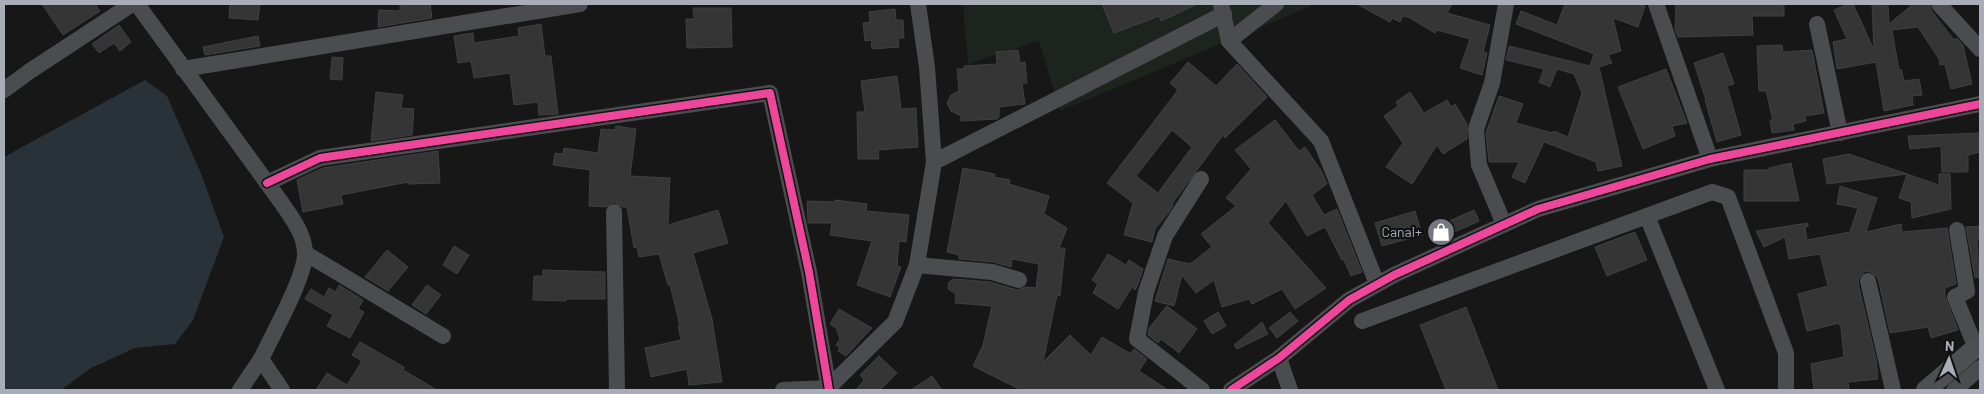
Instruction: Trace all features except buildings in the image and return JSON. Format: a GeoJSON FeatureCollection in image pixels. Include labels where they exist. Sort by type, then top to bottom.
{"type":"FeatureCollection","features":[{"type":"Feature","properties":{"kind":"main road"},"geometry":{"type":"LineString","coordinates":[[1926,390],[1978,346]]}},
{"type":"Feature","properties":{"kind":"street"},"geometry":{"type":"LineString","coordinates":[[4,90],[132,4]]}},
{"type":"Feature","properties":{"kind":"street"},"geometry":{"type":"LineString","coordinates":[[137,4],[300,231],[305,253],[301,274],[261,359],[240,390]]}},
{"type":"Feature","properties":{"kind":"street"},"geometry":{"type":"LineString","coordinates":[[183,69],[580,4]]}},
{"type":"Feature","properties":{"kind":"street"},"geometry":{"type":"LineString","coordinates":[[783,390],[828,389],[895,322],[917,265],[934,162],[927,67],[918,4]]}},
{"type":"Feature","properties":{"kind":"street"},"geometry":{"type":"LineString","coordinates":[[1230,40],[1276,4]]}},
{"type":"Feature","properties":{"kind":"street"},"geometry":{"type":"LineString","coordinates":[[1504,224],[1479,165],[1476,129],[1492,83],[1506,4]]}},
{"type":"Feature","properties":{"kind":"street"},"geometry":{"type":"LineString","coordinates":[[1656,4],[1710,160]]}},
{"type":"Feature","properties":{"kind":"street"},"geometry":{"type":"LineString","coordinates":[[1939,4],[1980,49]]}},
{"type":"Feature","properties":{"kind":"street"},"geometry":{"type":"LineString","coordinates":[[934,162],[1222,9],[1230,40],[1321,141],[1377,284]]}},
{"type":"Feature","properties":{"kind":"street"},"geometry":{"type":"LineString","coordinates":[[1817,24],[1840,133]]}},
{"type":"Feature","properties":{"kind":"street"},"geometry":{"type":"LineString","coordinates":[[267,183],[320,158],[770,93],[809,272],[828,389]]}},
{"type":"Feature","properties":{"kind":"street"},"geometry":{"type":"LineString","coordinates":[[1231,390],[1279,358],[1349,300],[1394,274],[1538,209],[1710,160],[1980,104]]}},
{"type":"Feature","properties":{"kind":"street"},"geometry":{"type":"LineString","coordinates":[[1201,179],[1165,236],[1146,292],[1137,339],[1202,390]]}},
{"type":"Feature","properties":{"kind":"street"},"geometry":{"type":"LineString","coordinates":[[1362,322],[1712,192],[1728,197],[1786,353],[1786,390]]}},
{"type":"Feature","properties":{"kind":"street"},"geometry":{"type":"LineString","coordinates":[[614,212],[617,390]]}},
{"type":"Feature","properties":{"kind":"street"},"geometry":{"type":"LineString","coordinates":[[1647,216],[1718,390]]}},
{"type":"Feature","properties":{"kind":"street"},"geometry":{"type":"LineString","coordinates":[[1957,230],[1968,290],[1955,297],[1978,346]]}},
{"type":"Feature","properties":{"kind":"street"},"geometry":{"type":"LineString","coordinates":[[305,253],[443,336]]}},
{"type":"Feature","properties":{"kind":"street"},"geometry":{"type":"LineString","coordinates":[[917,265],[992,272],[1019,280]]}},
{"type":"Feature","properties":{"kind":"street"},"geometry":{"type":"LineString","coordinates":[[1868,281],[1894,390]]}},
{"type":"Feature","properties":{"kind":"street"},"geometry":{"type":"LineString","coordinates":[[1279,358],[1290,390]]}},
{"type":"Feature","properties":{"kind":"street"},"geometry":{"type":"LineString","coordinates":[[261,359],[282,390]]}},
{"type":"Feature","properties":{"kind":"street"},"geometry":{"type":"LineString","coordinates":[[1954,390],[1980,368]]}},
{"type":"Feature","properties":{"kind":"shaded area"},"geometry":{"type":"Polygon","coordinates":[[[963,4],[1310,4],[1309,7],[1060,111],[1039,41],[968,64],[963,4]]]}},
{"type":"Feature","properties":{"kind":"shaded area"},"geometry":{"type":"Polygon","coordinates":[[[145,80],[167,96],[202,176],[224,237],[193,320],[175,344],[135,348],[91,368],[61,390],[4,390],[4,157],[145,80]]]}},
{"type":"Feature","properties":{"kind":"cycle path"},"geometry":{"type":"LineString","coordinates":[[267,183],[320,158],[770,93],[809,272],[829,390]]}},
{"type":"Feature","properties":{"kind":"cycle path"},"geometry":{"type":"LineString","coordinates":[[1231,390],[1279,358],[1349,300],[1394,275],[1538,209],[1710,159],[1980,104]]}},
{"type":"Feature","properties":{"kind":"place","name":"Canal+"},"geometry":{"type":"Point","coordinates":[1441,232]}}]}
